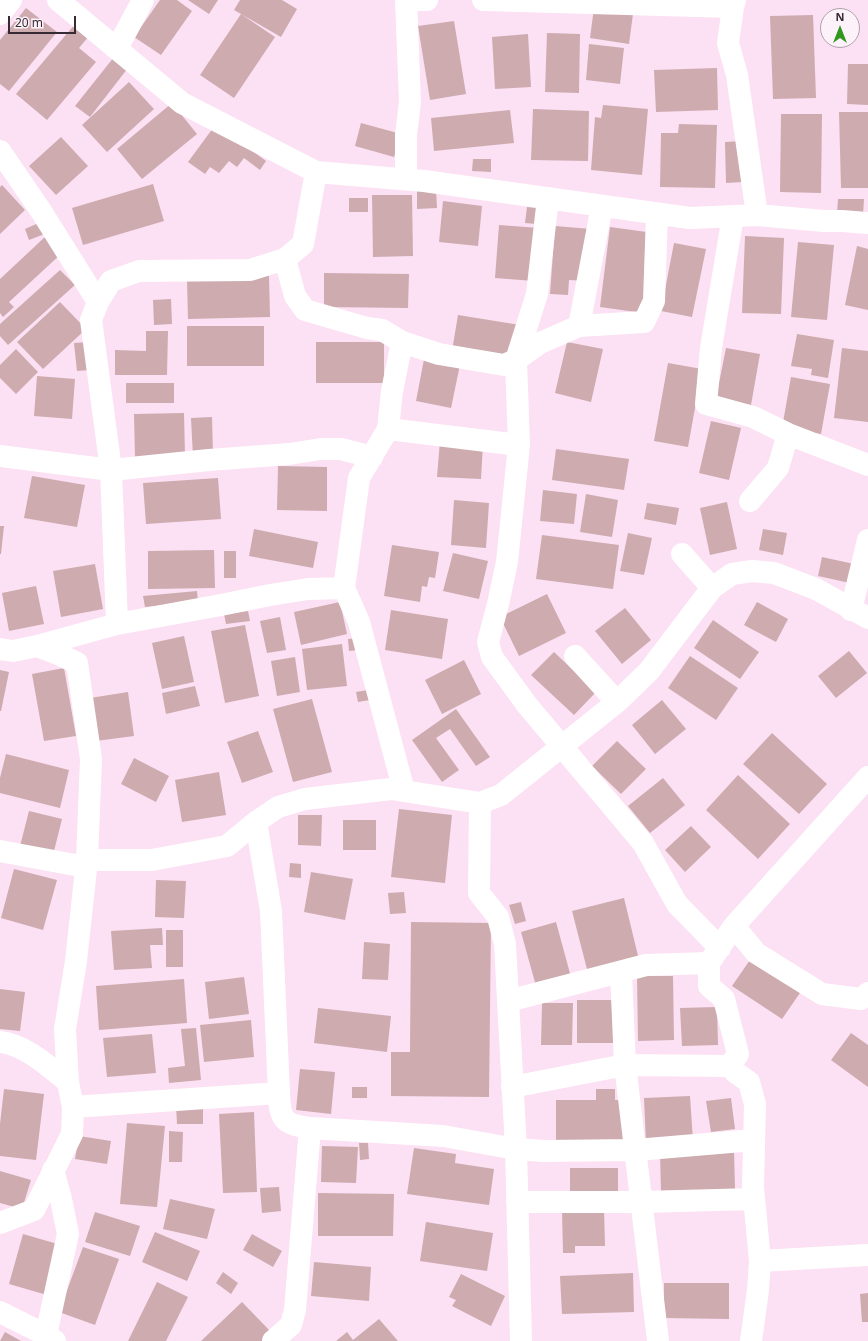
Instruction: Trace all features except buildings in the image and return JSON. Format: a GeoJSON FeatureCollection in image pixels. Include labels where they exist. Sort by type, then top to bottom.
{"type":"FeatureCollection","features":[{"type":"Feature","properties":{"kind":"street"},"geometry":{"type":"LineString","coordinates":[[0,14],[11,0]]}},
{"type":"Feature","properties":{"kind":"street"},"geometry":{"type":"LineString","coordinates":[[58,0],[182,103],[316,172],[406,179],[690,218],[757,215],[868,223]]}},
{"type":"Feature","properties":{"kind":"street"},"geometry":{"type":"LineString","coordinates":[[114,47],[122,38],[143,0]]}},
{"type":"Feature","properties":{"kind":"street"},"geometry":{"type":"LineString","coordinates":[[406,179],[406,135],[410,102],[406,0],[427,0]]}},
{"type":"Feature","properties":{"kind":"street"},"geometry":{"type":"LineString","coordinates":[[482,0],[734,3],[728,43],[736,75],[757,215]]}},
{"type":"Feature","properties":{"kind":"street"},"geometry":{"type":"LineString","coordinates":[[0,151],[41,211],[98,302]]}},
{"type":"Feature","properties":{"kind":"street"},"geometry":{"type":"LineString","coordinates":[[118,624],[111,470],[91,320],[98,302],[111,281],[139,272],[250,270],[285,259],[303,244],[316,172]]}},
{"type":"Feature","properties":{"kind":"street"},"geometry":{"type":"LineString","coordinates":[[548,198],[537,294],[516,360],[519,445],[507,562],[488,642],[492,657],[527,705],[643,842],[678,904],[715,956]]}},
{"type":"Feature","properties":{"kind":"street"},"geometry":{"type":"LineString","coordinates":[[579,326],[602,206]]}},
{"type":"Feature","properties":{"kind":"street"},"geometry":{"type":"LineString","coordinates":[[285,259],[295,296],[304,310],[367,328],[382,330],[402,342],[439,354],[504,365],[516,360],[540,343],[579,326],[644,322],[654,301],[657,214]]}},
{"type":"Feature","properties":{"kind":"street"},"geometry":{"type":"LineString","coordinates":[[733,216],[711,348],[706,404],[753,417],[788,434],[868,465]]}},
{"type":"Feature","properties":{"kind":"street"},"geometry":{"type":"LineString","coordinates":[[402,342],[392,391],[388,429],[359,478],[344,588],[360,622],[404,791]]}},
{"type":"Feature","properties":{"kind":"street"},"geometry":{"type":"LineString","coordinates":[[388,429],[519,445]]}},
{"type":"Feature","properties":{"kind":"street"},"geometry":{"type":"LineString","coordinates":[[750,501],[778,468],[788,434]]}},
{"type":"Feature","properties":{"kind":"street"},"geometry":{"type":"LineString","coordinates":[[0,456],[111,470],[289,454],[321,449],[341,449],[372,457]]}},
{"type":"Feature","properties":{"kind":"street"},"geometry":{"type":"LineString","coordinates":[[0,851],[87,864],[152,860],[227,846],[256,822],[278,807],[305,799],[392,789],[480,802],[501,795],[617,702],[649,671],[712,588],[732,574],[752,572],[774,573],[816,589],[859,614],[868,540]]}},
{"type":"Feature","properties":{"kind":"street"},"geometry":{"type":"LineString","coordinates":[[682,554],[712,588]]}},
{"type":"Feature","properties":{"kind":"street"},"geometry":{"type":"LineString","coordinates":[[0,649],[13,651],[118,624],[308,589],[344,588]]}},
{"type":"Feature","properties":{"kind":"street"},"geometry":{"type":"LineString","coordinates":[[0,1223],[34,1210],[72,1134],[73,1107],[68,1082],[65,1029],[76,961],[87,864],[91,759],[77,663],[37,646]]}},
{"type":"Feature","properties":{"kind":"street"},"geometry":{"type":"LineString","coordinates":[[575,656],[617,702]]}},
{"type":"Feature","properties":{"kind":"street"},"geometry":{"type":"LineString","coordinates":[[730,1066],[738,1054],[724,999],[709,986],[715,956],[734,926],[868,777]]}},
{"type":"Feature","properties":{"kind":"street"},"geometry":{"type":"LineString","coordinates":[[480,802],[479,893],[498,917],[506,944],[516,1149],[521,1341]]}},
{"type":"Feature","properties":{"kind":"street"},"geometry":{"type":"LineString","coordinates":[[256,822],[271,911],[279,1110],[284,1120],[296,1126],[310,1128],[443,1136],[516,1149],[544,1151],[636,1150],[754,1140]]}},
{"type":"Feature","properties":{"kind":"street"},"geometry":{"type":"LineString","coordinates":[[734,926],[756,953],[822,994],[861,999],[868,993]]}},
{"type":"Feature","properties":{"kind":"street"},"geometry":{"type":"LineString","coordinates":[[508,1001],[646,965],[715,956]]}},
{"type":"Feature","properties":{"kind":"street"},"geometry":{"type":"LineString","coordinates":[[621,972],[625,1065],[658,1341]]}},
{"type":"Feature","properties":{"kind":"street"},"geometry":{"type":"LineString","coordinates":[[0,1042],[11,1043],[41,1060],[68,1082]]}},
{"type":"Feature","properties":{"kind":"street"},"geometry":{"type":"LineString","coordinates":[[512,1087],[625,1065],[730,1066],[735,1072],[749,1082],[755,1104],[753,1187],[760,1261],[758,1290],[751,1341]]}},
{"type":"Feature","properties":{"kind":"street"},"geometry":{"type":"LineString","coordinates":[[73,1107],[279,1093]]}},
{"type":"Feature","properties":{"kind":"street"},"geometry":{"type":"LineString","coordinates":[[273,1341],[291,1325],[295,1310],[310,1128]]}},
{"type":"Feature","properties":{"kind":"street"},"geometry":{"type":"LineString","coordinates":[[0,1312],[51,1338],[68,1234],[53,1170]]}},
{"type":"Feature","properties":{"kind":"street"},"geometry":{"type":"LineString","coordinates":[[517,1202],[642,1202],[754,1199]]}},
{"type":"Feature","properties":{"kind":"street"},"geometry":{"type":"LineString","coordinates":[[760,1261],[868,1255]]}}]}
